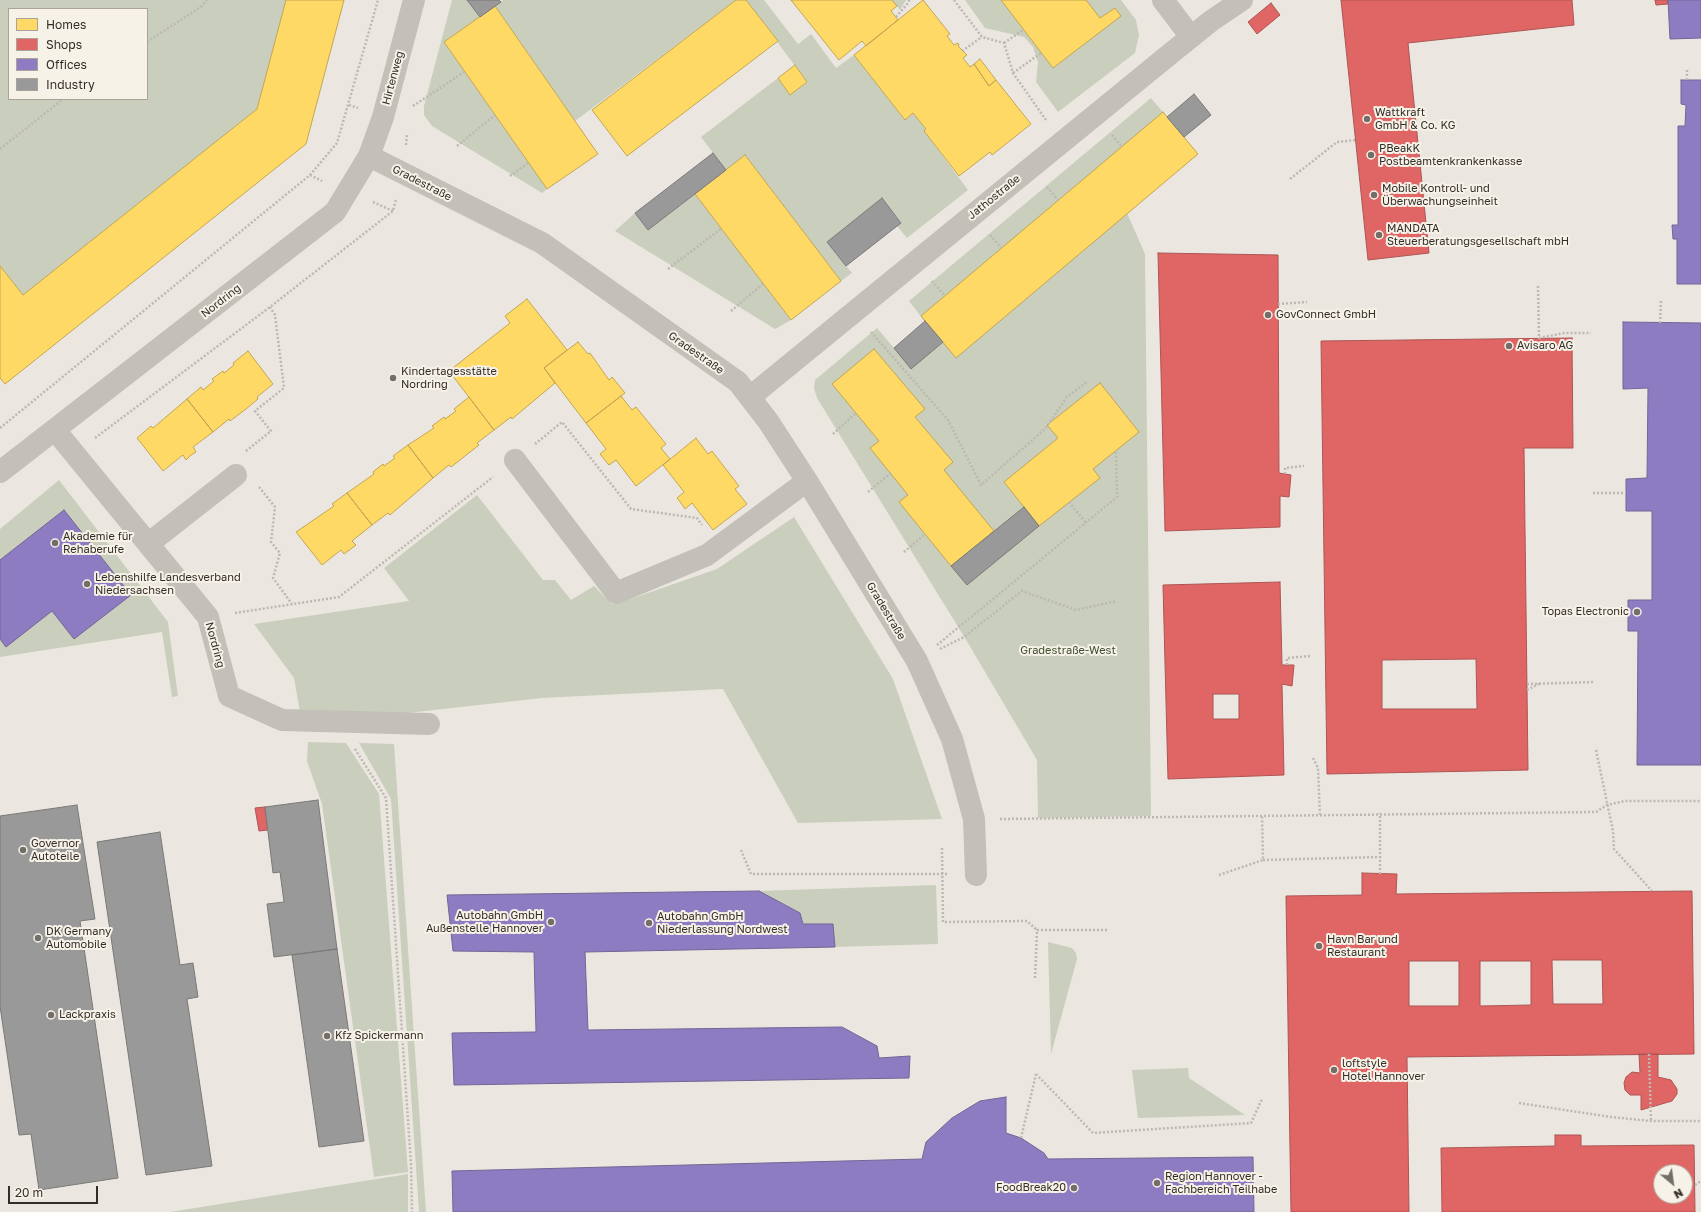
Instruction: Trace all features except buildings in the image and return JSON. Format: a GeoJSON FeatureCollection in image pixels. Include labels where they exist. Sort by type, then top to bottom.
{"type":"FeatureCollection","features":[{"type":"Feature","properties":{"kind":"street","name":"Hirtenweg"},"geometry":{"type":"LineString","coordinates":[[369,156],[383,117],[414,0]]}},
{"type":"Feature","properties":{"kind":"street"},"geometry":{"type":"LineString","coordinates":[[1163,0],[1191,37]]}},
{"type":"Feature","properties":{"kind":"street","name":"Jathostraße"},"geometry":{"type":"LineString","coordinates":[[750,397],[1062,141],[1191,37],[1242,0]]}},
{"type":"Feature","properties":{"kind":"street","name":"Gradestraße"},"geometry":{"type":"LineString","coordinates":[[369,156],[542,243],[738,382],[768,421],[807,481],[917,661],[952,739],[974,819],[976,875]]}},
{"type":"Feature","properties":{"kind":"street","name":"Nordring"},"geometry":{"type":"LineString","coordinates":[[0,472],[335,212],[369,156]]}},
{"type":"Feature","properties":{"kind":"street","name":"Nordring"},"geometry":{"type":"LineString","coordinates":[[55,430],[208,617],[229,696],[282,720],[393,725],[429,724]]}},
{"type":"Feature","properties":{"kind":"street"},"geometry":{"type":"LineString","coordinates":[[515,460],[616,593],[707,555],[807,481]]}},
{"type":"Feature","properties":{"kind":"street"},"geometry":{"type":"LineString","coordinates":[[148,544],[246,479]]}},
{"type":"Feature","properties":{"kind":"path"},"geometry":{"type":"LineString","coordinates":[[148,41],[202,6],[207,0]]}},
{"type":"Feature","properties":{"kind":"path"},"geometry":{"type":"LineString","coordinates":[[0,428],[310,175],[337,143],[378,0]]}},
{"type":"Feature","properties":{"kind":"path"},"geometry":{"type":"LineString","coordinates":[[896,18],[909,0]]}},
{"type":"Feature","properties":{"kind":"path"},"geometry":{"type":"LineString","coordinates":[[954,0],[982,37],[1004,43],[1023,30]]}},
{"type":"Feature","properties":{"kind":"path"},"geometry":{"type":"LineString","coordinates":[[962,51],[982,37]]}},
{"type":"Feature","properties":{"kind":"path"},"geometry":{"type":"LineString","coordinates":[[1004,43],[1013,73],[1062,141]]}},
{"type":"Feature","properties":{"kind":"path"},"geometry":{"type":"LineString","coordinates":[[1013,73],[1041,53]]}},
{"type":"Feature","properties":{"kind":"path"},"geometry":{"type":"LineString","coordinates":[[1687,70],[1687,80]]}},
{"type":"Feature","properties":{"kind":"path"},"geometry":{"type":"LineString","coordinates":[[413,107],[464,72]]}},
{"type":"Feature","properties":{"kind":"path"},"geometry":{"type":"LineString","coordinates":[[0,148],[62,100]]}},
{"type":"Feature","properties":{"kind":"path"},"geometry":{"type":"LineString","coordinates":[[457,146],[495,115]]}},
{"type":"Feature","properties":{"kind":"path"},"geometry":{"type":"LineString","coordinates":[[1109,131],[1122,147]]}},
{"type":"Feature","properties":{"kind":"path"},"geometry":{"type":"LineString","coordinates":[[1290,179],[1337,142],[1356,140]]}},
{"type":"Feature","properties":{"kind":"path"},"geometry":{"type":"LineString","coordinates":[[510,176],[528,163]]}},
{"type":"Feature","properties":{"kind":"path"},"geometry":{"type":"LineString","coordinates":[[1044,184],[1059,201]]}},
{"type":"Feature","properties":{"kind":"path"},"geometry":{"type":"LineString","coordinates":[[668,269],[721,229]]}},
{"type":"Feature","properties":{"kind":"path"},"geometry":{"type":"LineString","coordinates":[[987,232],[1001,248]]}},
{"type":"Feature","properties":{"kind":"path"},"geometry":{"type":"LineString","coordinates":[[931,280],[945,296]]}},
{"type":"Feature","properties":{"kind":"path"},"geometry":{"type":"LineString","coordinates":[[730,311],[763,284]]}},
{"type":"Feature","properties":{"kind":"path"},"geometry":{"type":"LineString","coordinates":[[1538,286],[1539,338],[1564,333],[1591,333]]}},
{"type":"Feature","properties":{"kind":"path"},"geometry":{"type":"LineString","coordinates":[[1660,299],[1660,323]]}},
{"type":"Feature","properties":{"kind":"path"},"geometry":{"type":"LineString","coordinates":[[1278,304],[1307,302]]}},
{"type":"Feature","properties":{"kind":"path"},"geometry":{"type":"LineString","coordinates":[[242,453],[271,431],[255,411],[284,388],[275,315],[270,307]]}},
{"type":"Feature","properties":{"kind":"path"},"geometry":{"type":"LineString","coordinates":[[882,346],[948,420],[981,485],[1045,429],[1067,397],[1088,380]]}},
{"type":"Feature","properties":{"kind":"path"},"geometry":{"type":"LineString","coordinates":[[833,434],[856,413]]}},
{"type":"Feature","properties":{"kind":"path"},"geometry":{"type":"LineString","coordinates":[[231,614],[339,597],[562,422],[631,509],[697,518],[718,547]]}},
{"type":"Feature","properties":{"kind":"path"},"geometry":{"type":"LineString","coordinates":[[917,661],[1117,497],[1116,450]]}},
{"type":"Feature","properties":{"kind":"path"},"geometry":{"type":"LineString","coordinates":[[1285,474],[1285,468],[1304,466]]}},
{"type":"Feature","properties":{"kind":"path"},"geometry":{"type":"LineString","coordinates":[[868,492],[890,473]]}},
{"type":"Feature","properties":{"kind":"path"},"geometry":{"type":"LineString","coordinates":[[246,479],[275,507],[271,542],[280,553],[273,578],[292,604]]}},
{"type":"Feature","properties":{"kind":"path"},"geometry":{"type":"LineString","coordinates":[[1593,493],[1626,493]]}},
{"type":"Feature","properties":{"kind":"path"},"geometry":{"type":"LineString","coordinates":[[1069,502],[1086,523]]}},
{"type":"Feature","properties":{"kind":"path"},"geometry":{"type":"LineString","coordinates":[[904,552],[925,534]]}},
{"type":"Feature","properties":{"kind":"path"},"geometry":{"type":"LineString","coordinates":[[917,661],[964,637],[1022,591],[1076,610],[1117,601]]}},
{"type":"Feature","properties":{"kind":"path"},"geometry":{"type":"LineString","coordinates":[[1594,611],[1628,612]]}},
{"type":"Feature","properties":{"kind":"path"},"geometry":{"type":"LineString","coordinates":[[1287,665],[1287,658],[1310,656]]}},
{"type":"Feature","properties":{"kind":"path"},"geometry":{"type":"LineString","coordinates":[[1527,684],[1595,682]]}},
{"type":"Feature","properties":{"kind":"path"},"geometry":{"type":"LineString","coordinates":[[1527,690],[1540,684]]}},
{"type":"Feature","properties":{"kind":"path"},"geometry":{"type":"LineString","coordinates":[[336,722],[386,798],[411,1164],[412,1212]]}},
{"type":"Feature","properties":{"kind":"path"},"geometry":{"type":"LineString","coordinates":[[1596,750],[1613,831],[1614,849],[1652,891]]}},
{"type":"Feature","properties":{"kind":"path"},"geometry":{"type":"LineString","coordinates":[[1313,758],[1318,768],[1320,816]]}},
{"type":"Feature","properties":{"kind":"path"},"geometry":{"type":"LineString","coordinates":[[974,819],[1262,815],[1320,816],[1380,813],[1596,812],[1607,805],[1625,801],[1701,801]]}},
{"type":"Feature","properties":{"kind":"path"},"geometry":{"type":"LineString","coordinates":[[1380,813],[1380,874]]}},
{"type":"Feature","properties":{"kind":"path"},"geometry":{"type":"LineString","coordinates":[[1262,815],[1263,860]]}},
{"type":"Feature","properties":{"kind":"path"},"geometry":{"type":"LineString","coordinates":[[942,848],[943,922],[1027,921],[1037,930],[1108,930]]}},
{"type":"Feature","properties":{"kind":"path"},"geometry":{"type":"LineString","coordinates":[[741,850],[751,874],[976,875]]}},
{"type":"Feature","properties":{"kind":"path"},"geometry":{"type":"LineString","coordinates":[[1220,875],[1263,860],[1380,857]]}},
{"type":"Feature","properties":{"kind":"path"},"geometry":{"type":"LineString","coordinates":[[1035,978],[1037,930]]}},
{"type":"Feature","properties":{"kind":"path"},"geometry":{"type":"LineString","coordinates":[[1649,1054],[1652,1121]]}},
{"type":"Feature","properties":{"kind":"path"},"geometry":{"type":"LineString","coordinates":[[1021,1138],[1036,1074],[1093,1133],[1251,1123],[1262,1099]]}},
{"type":"Feature","properties":{"kind":"path"},"geometry":{"type":"LineString","coordinates":[[1518,1103],[1611,1117],[1652,1121],[1701,1121]]}},
{"type":"Feature","properties":{"kind":"path"},"geometry":{"type":"LineString","coordinates":[[1695,1185],[1701,1181]]}},
{"type":"Feature","properties":{"kind":"green space"},"geometry":{"type":"Polygon","coordinates":[[[0,0],[286,0],[257,109],[23,295],[0,266],[0,0]]]}},
{"type":"Feature","properties":{"kind":"green space"},"geometry":{"type":"Polygon","coordinates":[[[452,0],[467,0],[480,17],[444,42],[547,189],[542,193],[432,126],[424,115],[424,106],[452,0]]]}},
{"type":"Feature","properties":{"kind":"green space"},"geometry":{"type":"Polygon","coordinates":[[[503,0],[736,0],[575,121],[495,6],[503,0]]]}},
{"type":"Feature","properties":{"kind":"green space"},"geometry":{"type":"Polygon","coordinates":[[[746,0],[764,0],[798,44],[811,34],[836,68],[854,55],[904,119],[913,113],[926,129],[924,131],[968,190],[907,238],[897,226],[901,222],[882,198],[827,242],[852,273],[841,281],[745,155],[726,170],[701,137],[778,78],[790,95],[807,82],[746,0]]]}},
{"type":"Feature","properties":{"kind":"green space"},"geometry":{"type":"Polygon","coordinates":[[[892,0],[906,0],[900,10],[892,0]]]}},
{"type":"Feature","properties":{"kind":"green space"},"geometry":{"type":"Polygon","coordinates":[[[965,0],[1121,0],[1136,20],[1139,35],[1135,53],[1058,112],[1036,82],[1038,62],[1033,47],[1024,37],[985,28],[965,0]]]}},
{"type":"Feature","properties":{"kind":"green space","name":"Gradestraße-West"},"geometry":{"type":"Polygon","coordinates":[[[1151,98],[1198,154],[1127,213],[1145,254],[1151,816],[1038,818],[1037,760],[968,643],[817,398],[814,388],[815,380],[877,328],[894,348],[925,322],[909,301],[1151,98]]]}},
{"type":"Feature","properties":{"kind":"green space"},"geometry":{"type":"Polygon","coordinates":[[[695,194],[791,320],[775,329],[615,231],[635,213],[648,230],[695,194]]]}},
{"type":"Feature","properties":{"kind":"green space"},"geometry":{"type":"Polygon","coordinates":[[[59,480],[168,622],[178,696],[172,697],[162,632],[0,657],[0,529],[59,480]]]}},
{"type":"Feature","properties":{"kind":"green space"},"geometry":{"type":"Polygon","coordinates":[[[477,495],[543,580],[555,580],[571,600],[594,586],[612,604],[619,603],[717,569],[794,517],[893,679],[942,819],[798,823],[723,689],[542,698],[398,714],[300,712],[294,678],[254,624],[409,601],[384,568],[477,495]]]}},
{"type":"Feature","properties":{"kind":"green space"},"geometry":{"type":"Polygon","coordinates":[[[308,742],[346,743],[379,794],[408,1172],[374,1177],[322,804],[307,761],[308,742]]]}},
{"type":"Feature","properties":{"kind":"green space"},"geometry":{"type":"Polygon","coordinates":[[[359,743],[394,744],[426,1212],[419,1212],[391,799],[359,743]]]}},
{"type":"Feature","properties":{"kind":"green space"},"geometry":{"type":"Polygon","coordinates":[[[936,885],[938,944],[835,947],[833,924],[803,924],[800,913],[759,891],[936,885]]]}},
{"type":"Feature","properties":{"kind":"green space"},"geometry":{"type":"Polygon","coordinates":[[[1048,942],[1072,948],[1076,953],[1077,959],[1051,1054],[1048,942]]]}},
{"type":"Feature","properties":{"kind":"green space"},"geometry":{"type":"Polygon","coordinates":[[[1188,1068],[1189,1078],[1245,1115],[1138,1118],[1132,1070],[1188,1068]]]}},
{"type":"Feature","properties":{"kind":"green space"},"geometry":{"type":"Polygon","coordinates":[[[408,1174],[408,1212],[170,1212],[408,1174]]]}},
{"type":"Feature","properties":{"kind":"place","name":"Wattkraft GmbH & Co. KG"},"geometry":{"type":"Point","coordinates":[1367,119]}},
{"type":"Feature","properties":{"kind":"place","name":"PBeakK Postbeamtenkrankenkasse"},"geometry":{"type":"Point","coordinates":[1371,155]}},
{"type":"Feature","properties":{"kind":"place","name":"Mobile Kontroll- und Überwachungseinheit"},"geometry":{"type":"Point","coordinates":[1374,195]}},
{"type":"Feature","properties":{"kind":"place","name":"MANDATA Steuerberatungsgesellschaft mbH"},"geometry":{"type":"Point","coordinates":[1379,235]}},
{"type":"Feature","properties":{"kind":"place","name":"GovConnect GmbH"},"geometry":{"type":"Point","coordinates":[1268,315]}},
{"type":"Feature","properties":{"kind":"place","name":"Avisaro AG"},"geometry":{"type":"Point","coordinates":[1509,346]}},
{"type":"Feature","properties":{"kind":"place","name":"Kindertagesstätte Nordring"},"geometry":{"type":"Point","coordinates":[393,378]}},
{"type":"Feature","properties":{"kind":"place","name":"Akademie für Rehaberufe"},"geometry":{"type":"Point","coordinates":[55,543]}},
{"type":"Feature","properties":{"kind":"place","name":"Lebenshilfe Landesverband Niedersachsen"},"geometry":{"type":"Point","coordinates":[87,584]}},
{"type":"Feature","properties":{"kind":"place","name":"Topas Electronic"},"geometry":{"type":"Point","coordinates":[1637,612]}},
{"type":"Feature","properties":{"kind":"place","name":"Governor Autoteile"},"geometry":{"type":"Point","coordinates":[23,850]}},
{"type":"Feature","properties":{"kind":"place","name":"Autobahn GmbH Außenstelle Hannover"},"geometry":{"type":"Point","coordinates":[551,922]}},
{"type":"Feature","properties":{"kind":"place","name":"Autobahn GmbH Niederlassung Nordwest"},"geometry":{"type":"Point","coordinates":[649,923]}},
{"type":"Feature","properties":{"kind":"place","name":"DK Germany Automobile"},"geometry":{"type":"Point","coordinates":[38,938]}},
{"type":"Feature","properties":{"kind":"place","name":"Havn Bar und Restaurant"},"geometry":{"type":"Point","coordinates":[1319,946]}},
{"type":"Feature","properties":{"kind":"place","name":"Lackpraxis"},"geometry":{"type":"Point","coordinates":[51,1015]}},
{"type":"Feature","properties":{"kind":"place","name":"Kfz Spickermann"},"geometry":{"type":"Point","coordinates":[327,1036]}},
{"type":"Feature","properties":{"kind":"place","name":"loftstyle Hotel Hannover"},"geometry":{"type":"Point","coordinates":[1334,1070]}},
{"type":"Feature","properties":{"kind":"place","name":"Region Hannover - Fachbereich Teilhabe"},"geometry":{"type":"Point","coordinates":[1157,1183]}},
{"type":"Feature","properties":{"kind":"place","name":"FoodBreak20"},"geometry":{"type":"Point","coordinates":[1074,1188]}}]}
